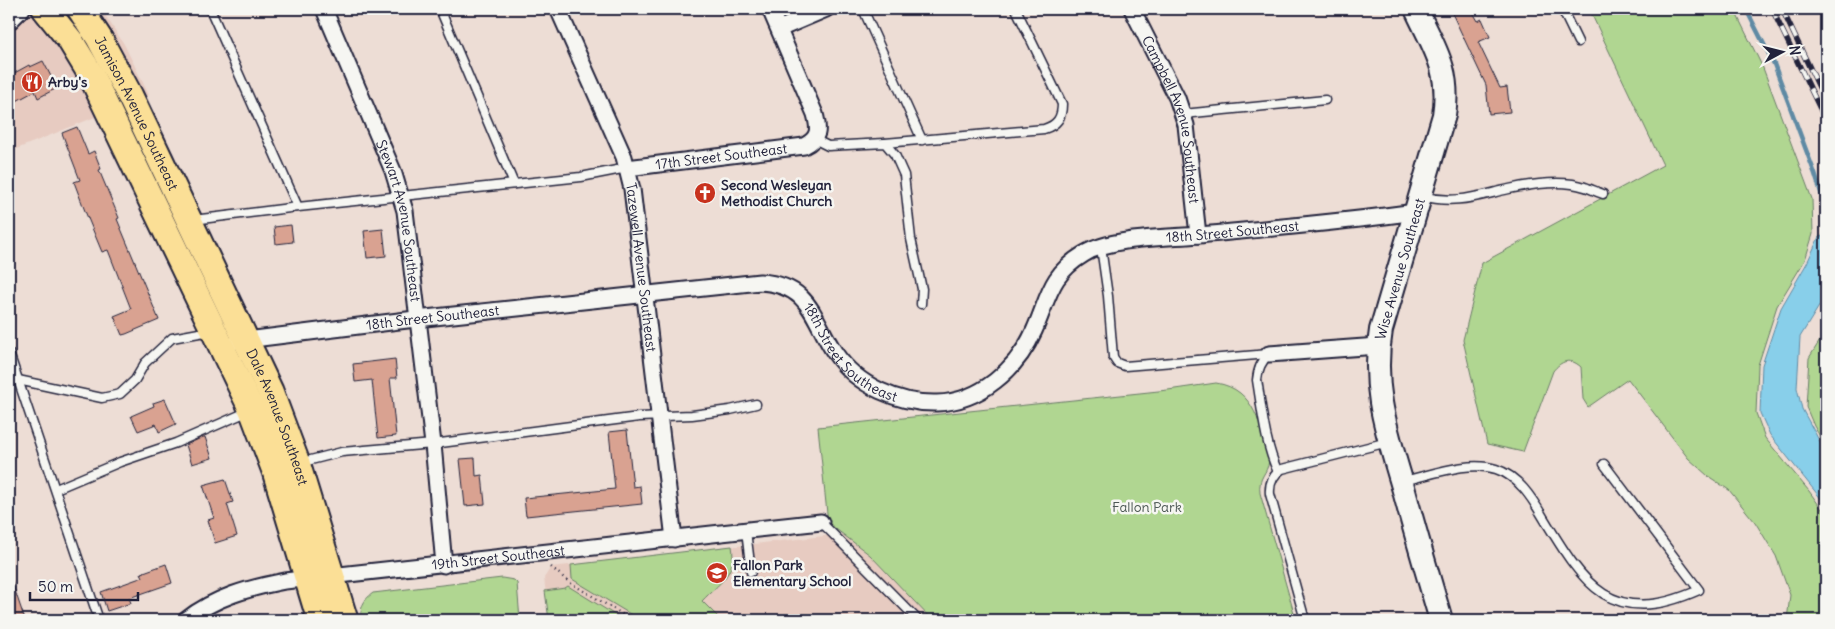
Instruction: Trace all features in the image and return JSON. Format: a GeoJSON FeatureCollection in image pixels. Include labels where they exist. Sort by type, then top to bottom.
{"type":"FeatureCollection","features":[{"type":"Feature","properties":{"kind":"main road","name":"Jamison Avenue Southeast"},"geometry":{"type":"LineString","coordinates":[[45,9],[70,40],[90,73],[166,229]]}},
{"type":"Feature","properties":{"kind":"main road","name":"Jamison Avenue Southeast"},"geometry":{"type":"LineString","coordinates":[[80,9],[99,38],[130,96],[190,220]]}},
{"type":"Feature","properties":{"kind":"main road","name":"Dale Avenue Southeast"},"geometry":{"type":"LineString","coordinates":[[190,220],[247,340],[283,422],[297,464],[320,577],[320,620]]}},
{"type":"Feature","properties":{"kind":"main road","name":"Dale Avenue Southeast"},"geometry":{"type":"LineString","coordinates":[[166,229],[252,410],[275,471],[320,577],[345,620]]}},
{"type":"Feature","properties":{"kind":"street"},"geometry":{"type":"LineString","coordinates":[[9,22],[22,9]]}},
{"type":"Feature","properties":{"kind":"street","name":"Stewart Avenue Southeast"},"geometry":{"type":"LineString","coordinates":[[324,9],[393,171],[405,211],[433,444],[444,564]]}},
{"type":"Feature","properties":{"kind":"street","name":"Tazewell Avenue Southeast"},"geometry":{"type":"LineString","coordinates":[[558,9],[624,157],[632,189],[674,538]]}},
{"type":"Feature","properties":{"kind":"street"},"geometry":{"type":"LineString","coordinates":[[770,9],[815,114],[819,127],[814,139]]}},
{"type":"Feature","properties":{"kind":"street"},"geometry":{"type":"LineString","coordinates":[[779,30],[826,9]]}},
{"type":"Feature","properties":{"kind":"street","name":"Campbell Avenue Southeast"},"geometry":{"type":"LineString","coordinates":[[1132,9],[1177,98],[1183,114],[1186,125],[1198,235]]}},
{"type":"Feature","properties":{"kind":"street","name":"Wise Avenue Southeast"},"geometry":{"type":"LineString","coordinates":[[1416,9],[1441,63],[1446,80],[1447,98],[1444,115],[1381,330],[1378,346],[1377,375],[1380,400],[1390,442],[1441,620]]}},
{"type":"Feature","properties":{"kind":"street","name":"17th Street Southeast"},"geometry":{"type":"LineString","coordinates":[[627,168],[804,146],[814,139]]}},
{"type":"Feature","properties":{"kind":"street","name":"18th Street Southeast"},"geometry":{"type":"LineString","coordinates":[[217,337],[247,340],[644,294],[760,282],[772,283],[786,286],[804,300],[813,311],[824,336],[836,355],[850,371],[866,383],[904,400],[940,403],[959,400],[979,392],[995,382],[1009,368],[1034,332],[1051,286],[1071,262],[1086,253],[1101,247],[1140,240],[1375,218],[1418,204]]}},
{"type":"Feature","properties":{"kind":"street"},"geometry":{"type":"LineString","coordinates":[[1268,354],[1378,346]]}},
{"type":"Feature","properties":{"kind":"street","name":"19th Street Southeast"},"geometry":{"type":"LineString","coordinates":[[186,620],[220,599],[252,587],[320,577],[821,522]]}},
{"type":"Feature","properties":{"kind":"lane"},"geometry":{"type":"LineString","coordinates":[[210,9],[298,207]]}},
{"type":"Feature","properties":{"kind":"lane"},"geometry":{"type":"LineString","coordinates":[[440,9],[514,184]]}},
{"type":"Feature","properties":{"kind":"lane"},"geometry":{"type":"LineString","coordinates":[[863,9],[922,140]]}},
{"type":"Feature","properties":{"kind":"lane"},"geometry":{"type":"LineString","coordinates":[[814,139],[828,146],[922,140],[1052,127],[1058,121],[1062,112],[1062,104],[1016,9]]}},
{"type":"Feature","properties":{"kind":"lane"},"geometry":{"type":"LineString","coordinates":[[1562,9],[1578,42]]}},
{"type":"Feature","properties":{"kind":"lane"},"geometry":{"type":"LineString","coordinates":[[1183,114],[1325,100]]}},
{"type":"Feature","properties":{"kind":"lane"},"geometry":{"type":"LineString","coordinates":[[885,143],[895,155],[904,176],[911,239],[922,289],[922,304]]}},
{"type":"Feature","properties":{"kind":"lane"},"geometry":{"type":"LineString","coordinates":[[190,220],[581,177],[627,168]]}},
{"type":"Feature","properties":{"kind":"lane"},"geometry":{"type":"LineString","coordinates":[[1418,204],[1437,200],[1454,201],[1511,188],[1568,184],[1585,186],[1603,194]]}},
{"type":"Feature","properties":{"kind":"lane"},"geometry":{"type":"LineString","coordinates":[[1101,247],[1108,296],[1113,357],[1117,363],[1125,366],[1268,354]]}},
{"type":"Feature","properties":{"kind":"lane"},"geometry":{"type":"LineString","coordinates":[[18,380],[102,398],[120,394],[135,380],[146,363],[172,338],[217,337]]}},
{"type":"Feature","properties":{"kind":"lane"},"geometry":{"type":"LineString","coordinates":[[9,353],[99,620]]}},
{"type":"Feature","properties":{"kind":"lane"},"geometry":{"type":"LineString","coordinates":[[1268,354],[1258,371],[1257,380],[1267,435],[1278,472]]}},
{"type":"Feature","properties":{"kind":"lane"},"geometry":{"type":"LineString","coordinates":[[297,464],[342,452],[433,444],[639,417],[692,415],[730,410],[756,404]]}},
{"type":"Feature","properties":{"kind":"lane"},"geometry":{"type":"LineString","coordinates":[[56,489],[120,462],[176,443],[252,410]]}},
{"type":"Feature","properties":{"kind":"lane"},"geometry":{"type":"LineString","coordinates":[[1305,620],[1270,494],[1269,487],[1272,478],[1278,472],[1291,467],[1390,442]]}},
{"type":"Feature","properties":{"kind":"lane"},"geometry":{"type":"LineString","coordinates":[[1604,464],[1699,590],[1681,604],[1672,608]]}},
{"type":"Feature","properties":{"kind":"lane"},"geometry":{"type":"LineString","coordinates":[[1401,482],[1471,465],[1496,469],[1512,477],[1534,501],[1582,582],[1594,597]]}},
{"type":"Feature","properties":{"kind":"lane"},"geometry":{"type":"LineString","coordinates":[[821,522],[918,620]]}},
{"type":"Feature","properties":{"kind":"lane"},"geometry":{"type":"LineString","coordinates":[[746,530],[751,572]]}},
{"type":"Feature","properties":{"kind":"path"},"geometry":{"type":"LineString","coordinates":[[551,567],[570,582],[632,620]]}},
{"type":"Feature","properties":{"kind":"shaded area"},"geometry":{"type":"Polygon","coordinates":[[[9,9],[101,9],[124,44],[149,95],[9,152],[9,9]]]}},
{"type":"Feature","properties":{"kind":"shaded area","name":"Fallon Park Elementary School"},"geometry":{"type":"Polygon","coordinates":[[[842,534],[870,555],[932,620],[549,620],[544,578],[551,567],[842,534]]]}},
{"type":"Feature","properties":{"kind":"green space"},"geometry":{"type":"Polygon","coordinates":[[[1599,9],[1734,9],[1763,68],[1812,199],[1813,234],[1805,260],[1777,306],[1758,365],[1756,413],[1765,438],[1809,491],[1826,515],[1826,620],[1787,620],[1790,595],[1776,556],[1755,522],[1729,490],[1708,476],[1688,458],[1628,379],[1588,407],[1583,399],[1581,367],[1569,361],[1562,363],[1553,371],[1523,452],[1487,444],[1463,340],[1482,263],[1663,165],[1591,13],[1599,9]]]}},
{"type":"Feature","properties":{"kind":"green space"},"geometry":{"type":"Polygon","coordinates":[[[1826,331],[1826,447],[1806,407],[1809,358],[1826,331]]]}},
{"type":"Feature","properties":{"kind":"green space","name":"Fallon Park"},"geometry":{"type":"Polygon","coordinates":[[[1216,383],[1240,393],[1248,402],[1259,423],[1269,461],[1261,479],[1260,493],[1296,620],[932,620],[870,555],[828,523],[818,427],[1168,390],[1216,383]]]}},
{"type":"Feature","properties":{"kind":"green space"},"geometry":{"type":"Polygon","coordinates":[[[732,546],[733,556],[729,571],[702,601],[721,620],[640,620],[572,579],[571,565],[732,546]]]}},
{"type":"Feature","properties":{"kind":"green space"},"geometry":{"type":"Polygon","coordinates":[[[502,578],[514,580],[517,583],[520,620],[361,620],[363,605],[373,593],[502,578]]]}},
{"type":"Feature","properties":{"kind":"green space"},"geometry":{"type":"Polygon","coordinates":[[[568,586],[623,620],[549,620],[545,591],[568,586]]]}},
{"type":"Feature","properties":{"kind":"water"},"geometry":{"type":"Polygon","coordinates":[[[1826,234],[1826,295],[1800,337],[1797,388],[1802,409],[1826,453],[1826,505],[1770,435],[1760,413],[1762,365],[1781,308],[1807,263],[1819,237],[1826,234]]]}},
{"type":"Feature","properties":{"kind":"building"},"geometry":{"type":"Polygon","coordinates":[[[1450,9],[1471,9],[1478,21],[1482,19],[1490,37],[1478,42],[1500,88],[1507,87],[1510,112],[1489,114],[1486,85],[1450,9]]]}},
{"type":"Feature","properties":{"kind":"building","name":"Arby's"},"geometry":{"type":"Polygon","coordinates":[[[43,61],[57,88],[38,98],[35,91],[9,105],[9,76],[29,65],[30,67],[43,61]]]}},
{"type":"Feature","properties":{"kind":"building"},"geometry":{"type":"Polygon","coordinates":[[[77,127],[88,154],[94,151],[101,169],[99,170],[119,218],[117,219],[159,320],[122,335],[114,316],[131,309],[108,250],[102,252],[85,211],[74,182],[80,180],[62,133],[77,127]]]}},
{"type":"Feature","properties":{"kind":"building"},"geometry":{"type":"Polygon","coordinates":[[[291,225],[293,242],[276,244],[274,227],[291,225]]]}},
{"type":"Feature","properties":{"kind":"building"},"geometry":{"type":"Polygon","coordinates":[[[383,229],[386,256],[367,258],[364,231],[383,229]]]}},
{"type":"Feature","properties":{"kind":"building"},"geometry":{"type":"Polygon","coordinates":[[[395,359],[397,378],[390,378],[396,436],[378,438],[372,380],[355,382],[353,364],[395,359]]]}},
{"type":"Feature","properties":{"kind":"building"},"geometry":{"type":"Polygon","coordinates":[[[165,399],[176,424],[159,432],[156,424],[138,431],[131,416],[154,406],[153,403],[165,399]]]}},
{"type":"Feature","properties":{"kind":"building"},"geometry":{"type":"Polygon","coordinates":[[[627,430],[633,487],[640,486],[642,504],[526,516],[524,498],[615,489],[609,432],[627,430]]]}},
{"type":"Feature","properties":{"kind":"building"},"geometry":{"type":"Polygon","coordinates":[[[205,437],[212,458],[192,464],[186,445],[205,437]]]}},
{"type":"Feature","properties":{"kind":"building"},"geometry":{"type":"Polygon","coordinates":[[[475,458],[476,476],[482,475],[485,504],[465,506],[460,459],[475,458]]]}},
{"type":"Feature","properties":{"kind":"building"},"geometry":{"type":"Polygon","coordinates":[[[225,479],[233,502],[227,504],[237,536],[215,543],[208,520],[214,518],[203,485],[225,479]]]}},
{"type":"Feature","properties":{"kind":"building"},"geometry":{"type":"Polygon","coordinates":[[[166,564],[172,583],[129,598],[131,603],[107,611],[101,592],[143,577],[141,573],[166,564]]]}},
{"type":"Feature","properties":{"kind":"building"},"geometry":{"type":"Polygon","coordinates":[[[9,579],[11,579],[25,620],[9,620],[9,579]]]}},
{"type":"Feature","properties":{"kind":"waterway"},"geometry":{"type":"LineString","coordinates":[[1746,9],[1774,64],[1826,208]]}},
{"type":"Feature","properties":{"kind":"railway"},"geometry":{"type":"LineString","coordinates":[[1772,9],[1826,121]]}},
{"type":"Feature","properties":{"kind":"railway"},"geometry":{"type":"LineString","coordinates":[[1782,9],[1826,102]]}},
{"type":"Feature","properties":{"kind":"place","name":"Arby's"},"geometry":{"type":"Point","coordinates":[32,82]}},
{"type":"Feature","properties":{"kind":"place","name":"Second Wesleyan Methodist Church"},"geometry":{"type":"Point","coordinates":[705,193]}},
{"type":"Feature","properties":{"kind":"place","name":"Fallon Park Elementary School"},"geometry":{"type":"Point","coordinates":[717,573]}}]}
